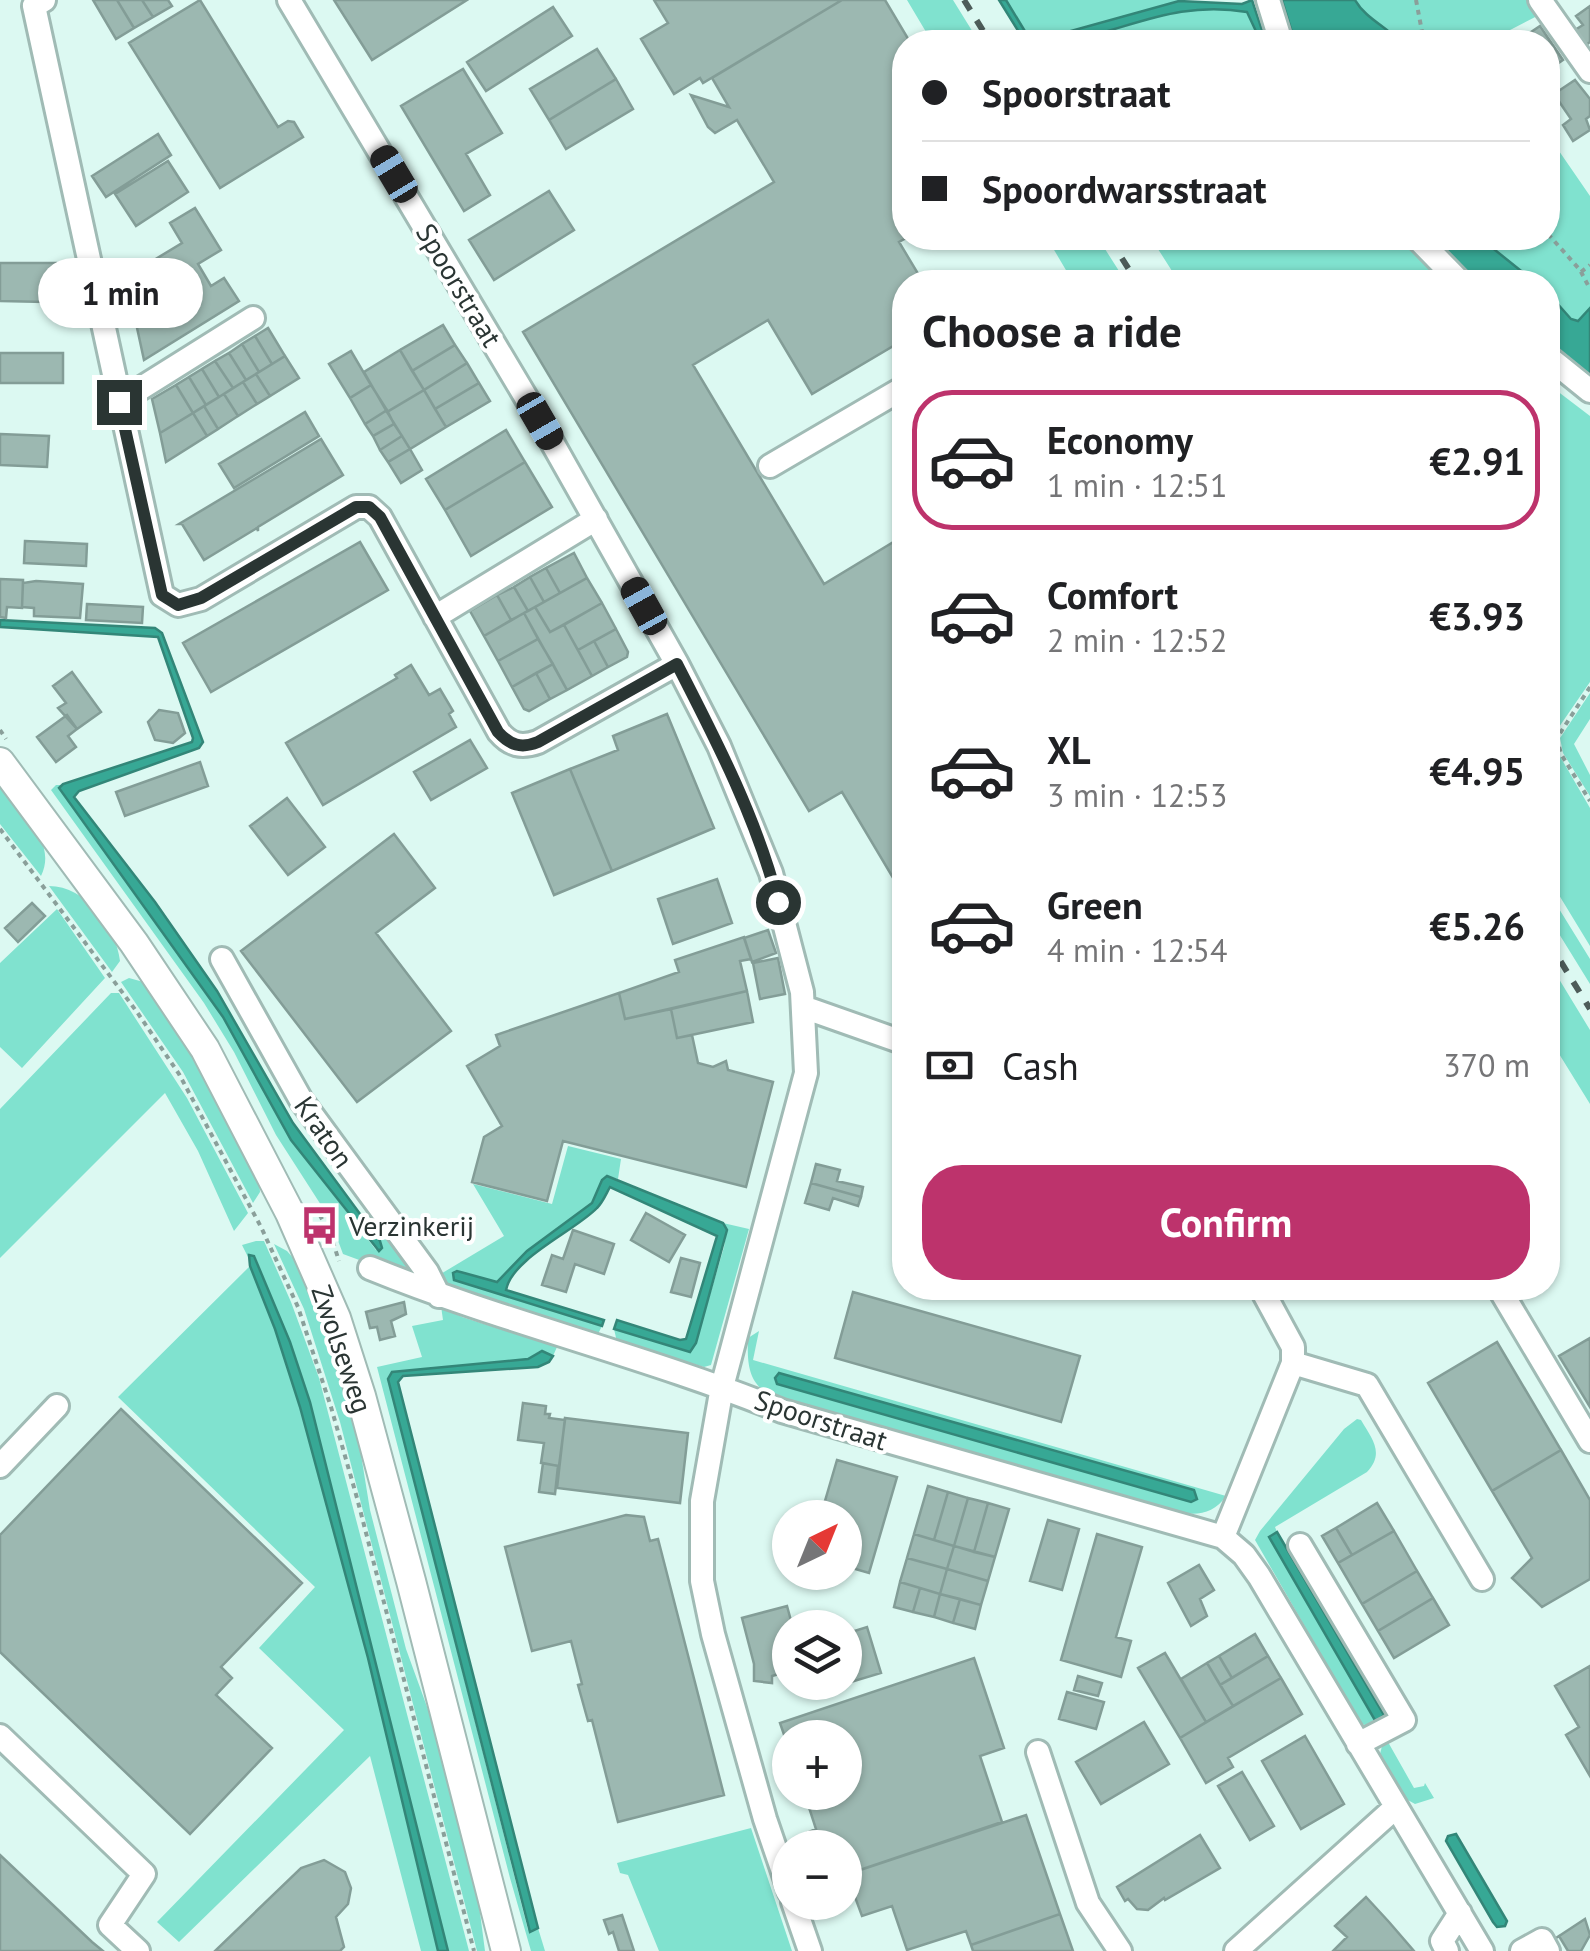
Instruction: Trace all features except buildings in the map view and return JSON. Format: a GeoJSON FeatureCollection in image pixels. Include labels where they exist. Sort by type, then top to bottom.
{"type":"FeatureCollection","features":[{"type":"Feature","properties":{"kind":"main road","name":"Zwolseweg"},"geometry":{"type":"LineString","coordinates":[[0,762],[134,944],[205,1049],[273,1179],[321,1284],[361,1396],[506,1951]]}},
{"type":"Feature","properties":{"kind":"street"},"geometry":{"type":"LineString","coordinates":[[44,0],[34,6],[162,595],[178,605],[201,598],[356,507],[369,507],[380,517],[505,740],[520,746],[538,742],[677,664]]}},
{"type":"Feature","properties":{"kind":"street","name":"Spoorstraat"},"geometry":{"type":"LineString","coordinates":[[289,0],[677,664],[719,746],[771,872],[802,992],[806,1073],[722,1387],[782,1411],[1223,1537]]}},
{"type":"Feature","properties":{"kind":"street"},"geometry":{"type":"LineString","coordinates":[[1268,0],[1277,30]]}},
{"type":"Feature","properties":{"kind":"street"},"geometry":{"type":"LineString","coordinates":[[1540,0],[1590,72]]}},
{"type":"Feature","properties":{"kind":"street"},"geometry":{"type":"LineString","coordinates":[[1429,250],[1448,270]]}},
{"type":"Feature","properties":{"kind":"street"},"geometry":{"type":"LineString","coordinates":[[119,402],[254,318]]}},
{"type":"Feature","properties":{"kind":"street"},"geometry":{"type":"LineString","coordinates":[[1560,367],[1590,391]]}},
{"type":"Feature","properties":{"kind":"street"},"geometry":{"type":"LineString","coordinates":[[770,466],[892,395]]}},
{"type":"Feature","properties":{"kind":"street"},"geometry":{"type":"LineString","coordinates":[[435,616],[596,520]]}},
{"type":"Feature","properties":{"kind":"street","name":"Kraton"},"geometry":{"type":"LineString","coordinates":[[222,959],[301,1100],[427,1272],[439,1296]]}},
{"type":"Feature","properties":{"kind":"street"},"geometry":{"type":"LineString","coordinates":[[803,1007],[892,1038]]}},
{"type":"Feature","properties":{"kind":"street"},"geometry":{"type":"LineString","coordinates":[[370,1268],[439,1296],[722,1387],[702,1501],[702,1581],[713,1634],[772,1839]]}},
{"type":"Feature","properties":{"kind":"street"},"geometry":{"type":"LineString","coordinates":[[1267,1300],[1292,1346],[1293,1363],[1223,1537],[1244,1555],[1259,1576],[1482,1951]]}},
{"type":"Feature","properties":{"kind":"street"},"geometry":{"type":"LineString","coordinates":[[1505,1300],[1590,1441]]}},
{"type":"Feature","properties":{"kind":"street"},"geometry":{"type":"LineString","coordinates":[[1293,1363],[1367,1385],[1482,1579]]}},
{"type":"Feature","properties":{"kind":"street"},"geometry":{"type":"LineString","coordinates":[[0,1466],[57,1406]]}},
{"type":"Feature","properties":{"kind":"street"},"geometry":{"type":"LineString","coordinates":[[1300,1545],[1404,1720],[1358,1744]]}},
{"type":"Feature","properties":{"kind":"street"},"geometry":{"type":"LineString","coordinates":[[0,1736],[144,1874],[110,1924],[138,1951]]}},
{"type":"Feature","properties":{"kind":"street"},"geometry":{"type":"LineString","coordinates":[[1038,1752],[1088,1903],[1120,1951]]}},
{"type":"Feature","properties":{"kind":"street"},"geometry":{"type":"LineString","coordinates":[[1236,1951],[1396,1807]]}},
{"type":"Feature","properties":{"kind":"street"},"geometry":{"type":"LineString","coordinates":[[1447,1951],[1442,1942],[1460,1914]]}},
{"type":"Feature","properties":{"kind":"street"},"geometry":{"type":"LineString","coordinates":[[800,1920],[810,1951]]}},
{"type":"Feature","properties":{"kind":"street"},"geometry":{"type":"LineString","coordinates":[[1522,1951],[1542,1940],[1548,1951]]}},
{"type":"Feature","properties":{"kind":"path"},"geometry":{"type":"LineString","coordinates":[[1416,0],[1422,30]]}},
{"type":"Feature","properties":{"kind":"path"},"geometry":{"type":"LineString","coordinates":[[1560,248],[1590,289]]}},
{"type":"Feature","properties":{"kind":"path"},"geometry":{"type":"LineString","coordinates":[[1581,272],[1590,265]]}},
{"type":"Feature","properties":{"kind":"path"},"geometry":{"type":"LineString","coordinates":[[1560,735],[1590,688]]}},
{"type":"Feature","properties":{"kind":"path"},"geometry":{"type":"LineString","coordinates":[[1560,750],[1590,802]]}},
{"type":"Feature","properties":{"kind":"path","name":"Zwolseweg"},"geometry":{"type":"LineString","coordinates":[[0,830],[179,1074],[261,1227],[298,1307],[357,1498],[474,1951]]}},
{"type":"Feature","properties":{"kind":"shaded area"},"geometry":{"type":"Polygon","coordinates":[[[907,0],[953,0],[972,30],[925,30],[907,0]]]}},
{"type":"Feature","properties":{"kind":"shaded area"},"geometry":{"type":"Polygon","coordinates":[[[999,0],[1006,0],[1024,30],[1018,30],[999,0]]]}},
{"type":"Feature","properties":{"kind":"shaded area"},"geometry":{"type":"Polygon","coordinates":[[[1006,0],[1184,0],[1075,30],[1024,30],[1006,0]]]}},
{"type":"Feature","properties":{"kind":"shaded area"},"geometry":{"type":"Polygon","coordinates":[[[1252,0],[1262,30],[1255,30],[1247,12],[1222,9],[1154,18],[1110,30],[1075,30],[1179,1],[1242,4],[1252,0]]]}},
{"type":"Feature","properties":{"kind":"shaded area"},"geometry":{"type":"Polygon","coordinates":[[[1282,0],[1355,0],[1388,30],[1291,30],[1282,0]]]}},
{"type":"Feature","properties":{"kind":"shaded area"},"geometry":{"type":"Polygon","coordinates":[[[1355,0],[1532,0],[1541,14],[1510,30],[1388,30],[1355,0]]]}},
{"type":"Feature","properties":{"kind":"shaded area"},"geometry":{"type":"Polygon","coordinates":[[[1208,6],[1247,12],[1255,30],[1101,30],[1163,11],[1208,6]]]}},
{"type":"Feature","properties":{"kind":"shaded area"},"geometry":{"type":"Polygon","coordinates":[[[1560,152],[1590,196],[1590,308],[1578,321],[1571,320],[1560,307],[1560,270],[1520,270],[1495,250],[1560,250],[1560,152]]]}},
{"type":"Feature","properties":{"kind":"shaded area"},"geometry":{"type":"Polygon","coordinates":[[[1054,250],[1106,250],[1118,270],[1066,270],[1054,250]]]}},
{"type":"Feature","properties":{"kind":"shaded area"},"geometry":{"type":"Polygon","coordinates":[[[1159,250],[1423,250],[1441,269],[1441,270],[1171,270],[1159,250]]]}},
{"type":"Feature","properties":{"kind":"shaded area"},"geometry":{"type":"Polygon","coordinates":[[[1444,250],[1495,250],[1520,270],[1465,270],[1444,250]]]}},
{"type":"Feature","properties":{"kind":"shaded area"},"geometry":{"type":"Polygon","coordinates":[[[1560,307],[1578,321],[1590,308],[1590,375],[1560,351],[1560,307]]]}},
{"type":"Feature","properties":{"kind":"shaded area"},"geometry":{"type":"Polygon","coordinates":[[[1560,393],[1590,416],[1590,682],[1560,726],[1560,393]]]}},
{"type":"Feature","properties":{"kind":"shaded area"},"geometry":{"type":"Polygon","coordinates":[[[0,620],[155,628],[162,633],[203,742],[199,748],[79,791],[74,797],[217,991],[293,1123],[380,1241],[379,1251],[291,1140],[223,1017],[59,788],[192,742],[158,637],[0,627],[0,620]]]}},
{"type":"Feature","properties":{"kind":"shaded area"},"geometry":{"type":"Polygon","coordinates":[[[1590,693],[1590,719],[1574,744],[1590,775],[1590,796],[1563,753],[1560,738],[1590,693]]]}},
{"type":"Feature","properties":{"kind":"shaded area"},"geometry":{"type":"Polygon","coordinates":[[[1560,756],[1590,808],[1590,946],[1560,897],[1560,756]]]}},
{"type":"Feature","properties":{"kind":"shaded area"},"geometry":{"type":"Polygon","coordinates":[[[0,783],[41,839],[45,863],[41,876],[0,824],[0,783]]]}},
{"type":"Feature","properties":{"kind":"shaded area"},"geometry":{"type":"Polygon","coordinates":[[[61,785],[59,788],[223,1017],[291,1140],[376,1250],[382,1244],[379,1239],[392,1240],[417,1272],[416,1281],[343,1254],[330,1219],[276,1135],[234,1052],[204,1003],[51,790],[61,785]]]}},
{"type":"Feature","properties":{"kind":"shaded area"},"geometry":{"type":"Polygon","coordinates":[[[49,886],[75,893],[106,922],[120,961],[112,972],[49,886]]]}},
{"type":"Feature","properties":{"kind":"shaded area"},"geometry":{"type":"Polygon","coordinates":[[[57,909],[105,978],[22,1068],[0,1047],[0,963],[57,909]]]}},
{"type":"Feature","properties":{"kind":"shaded area"},"geometry":{"type":"Polygon","coordinates":[[[1560,910],[1590,959],[1590,984],[1560,935],[1560,910]]]}},
{"type":"Feature","properties":{"kind":"shaded area"},"geometry":{"type":"Polygon","coordinates":[[[129,978],[147,983],[190,1050],[259,1179],[260,1192],[253,1203],[183,1072],[121,982],[129,978]]]}},
{"type":"Feature","properties":{"kind":"shaded area"},"geometry":{"type":"Polygon","coordinates":[[[1560,981],[1590,1030],[1590,1104],[1560,1055],[1560,981]]]}},
{"type":"Feature","properties":{"kind":"shaded area"},"geometry":{"type":"Polygon","coordinates":[[[111,993],[119,993],[187,1098],[248,1213],[234,1231],[198,1151],[165,1093],[0,1258],[0,1109],[111,993]]]}},
{"type":"Feature","properties":{"kind":"shaded area"},"geometry":{"type":"Polygon","coordinates":[[[568,1146],[621,1159],[618,1179],[608,1176],[602,1181],[592,1203],[527,1251],[496,1282],[457,1271],[454,1279],[602,1326],[597,1336],[448,1286],[439,1275],[504,1236],[473,1184],[552,1204],[568,1146]]]}},
{"type":"Feature","properties":{"kind":"shaded area"},"geometry":{"type":"Polygon","coordinates":[[[607,1176],[723,1223],[727,1230],[696,1343],[690,1352],[614,1329],[617,1320],[686,1339],[717,1236],[610,1187],[587,1217],[520,1267],[506,1290],[604,1320],[602,1326],[454,1280],[453,1273],[457,1271],[497,1282],[527,1251],[592,1203],[607,1176]]]}},
{"type":"Feature","properties":{"kind":"shaded area"},"geometry":{"type":"Polygon","coordinates":[[[723,1223],[749,1229],[711,1365],[704,1367],[617,1342],[614,1329],[690,1352],[724,1247],[727,1230],[723,1223]]]}},
{"type":"Feature","properties":{"kind":"shaded area"},"geometry":{"type":"Polygon","coordinates":[[[264,1241],[319,1378],[469,1951],[448,1951],[310,1402],[255,1256],[248,1257],[242,1245],[264,1241]]]}},
{"type":"Feature","properties":{"kind":"shaded area"},"geometry":{"type":"Polygon","coordinates":[[[274,1244],[287,1251],[301,1267],[341,1373],[357,1430],[370,1510],[406,1649],[438,1737],[477,1890],[485,1951],[477,1951],[340,1422],[304,1309],[274,1244]]]}},
{"type":"Feature","properties":{"kind":"shaded area"},"geometry":{"type":"Polygon","coordinates":[[[249,1255],[254,1256],[290,1342],[310,1402],[448,1951],[438,1951],[368,1658],[300,1407],[249,1255]]]}},
{"type":"Feature","properties":{"kind":"shaded area"},"geometry":{"type":"Polygon","coordinates":[[[250,1266],[300,1407],[368,1658],[438,1951],[421,1951],[370,1756],[179,1942],[157,1922],[344,1730],[259,1648],[315,1587],[118,1397],[250,1266]]]}},
{"type":"Feature","properties":{"kind":"shaded area"},"geometry":{"type":"Polygon","coordinates":[[[441,1306],[462,1317],[557,1347],[553,1356],[540,1351],[528,1359],[392,1372],[388,1379],[528,1930],[538,1928],[545,1951],[531,1951],[510,1878],[377,1367],[422,1357],[412,1326],[443,1320],[441,1306]]]}},
{"type":"Feature","properties":{"kind":"shaded area"},"geometry":{"type":"Polygon","coordinates":[[[759,1331],[753,1360],[1226,1496],[1205,1512],[1177,1512],[777,1398],[760,1388],[751,1374],[748,1338],[759,1331]]]}},
{"type":"Feature","properties":{"kind":"shaded area"},"geometry":{"type":"Polygon","coordinates":[[[542,1351],[553,1356],[538,1367],[403,1376],[398,1382],[538,1928],[530,1932],[388,1379],[392,1372],[528,1359],[542,1351]]]}},
{"type":"Feature","properties":{"kind":"shaded area"},"geometry":{"type":"Polygon","coordinates":[[[779,1373],[1194,1490],[1197,1499],[1191,1502],[777,1384],[775,1378],[779,1373]]]}},
{"type":"Feature","properties":{"kind":"shaded area"},"geometry":{"type":"Polygon","coordinates":[[[1357,1419],[1375,1446],[1375,1459],[1367,1472],[1275,1527],[1277,1532],[1269,1537],[1376,1722],[1369,1726],[1361,1724],[1255,1540],[1344,1429],[1357,1419]]]}},
{"type":"Feature","properties":{"kind":"shaded area"},"geometry":{"type":"Polygon","coordinates":[[[1277,1532],[1384,1715],[1376,1722],[1269,1537],[1277,1532]]]}},
{"type":"Feature","properties":{"kind":"shaded area"},"geometry":{"type":"Polygon","coordinates":[[[1388,1742],[1414,1788],[1425,1783],[1434,1798],[1415,1804],[1406,1799],[1380,1754],[1388,1742]]]}},
{"type":"Feature","properties":{"kind":"shaded area"},"geometry":{"type":"Polygon","coordinates":[[[751,1828],[772,1891],[772,1920],[782,1920],[792,1951],[659,1951],[628,1875],[620,1873],[617,1863],[751,1828]]]}},
{"type":"Feature","properties":{"kind":"shaded area"},"geometry":{"type":"Polygon","coordinates":[[[1456,1834],[1507,1921],[1505,1926],[1497,1927],[1493,1922],[1446,1841],[1456,1834]]]}},
{"type":"Feature","properties":{"kind":"railway"},"geometry":{"type":"LineString","coordinates":[[964,0],[983,30]]}},
{"type":"Feature","properties":{"kind":"railway"},"geometry":{"type":"LineString","coordinates":[[1117,250],[1129,270]]}},
{"type":"Feature","properties":{"kind":"railway"},"geometry":{"type":"LineString","coordinates":[[1560,960],[1590,1009]]}},
{"type":"Feature","properties":{"kind":"place","name":"Verzinkerij"},"geometry":{"type":"Point","coordinates":[319,1226]}},
{"type":"Feature","properties":{"kind":"route"},"geometry":{"type":"LineString","coordinates":[[119,402],[162,595],[178,605],[201,598],[356,507],[369,507],[380,517],[505,740],[520,746],[538,742],[677,664],[719,746],[771,872],[778,902]]}}]}
